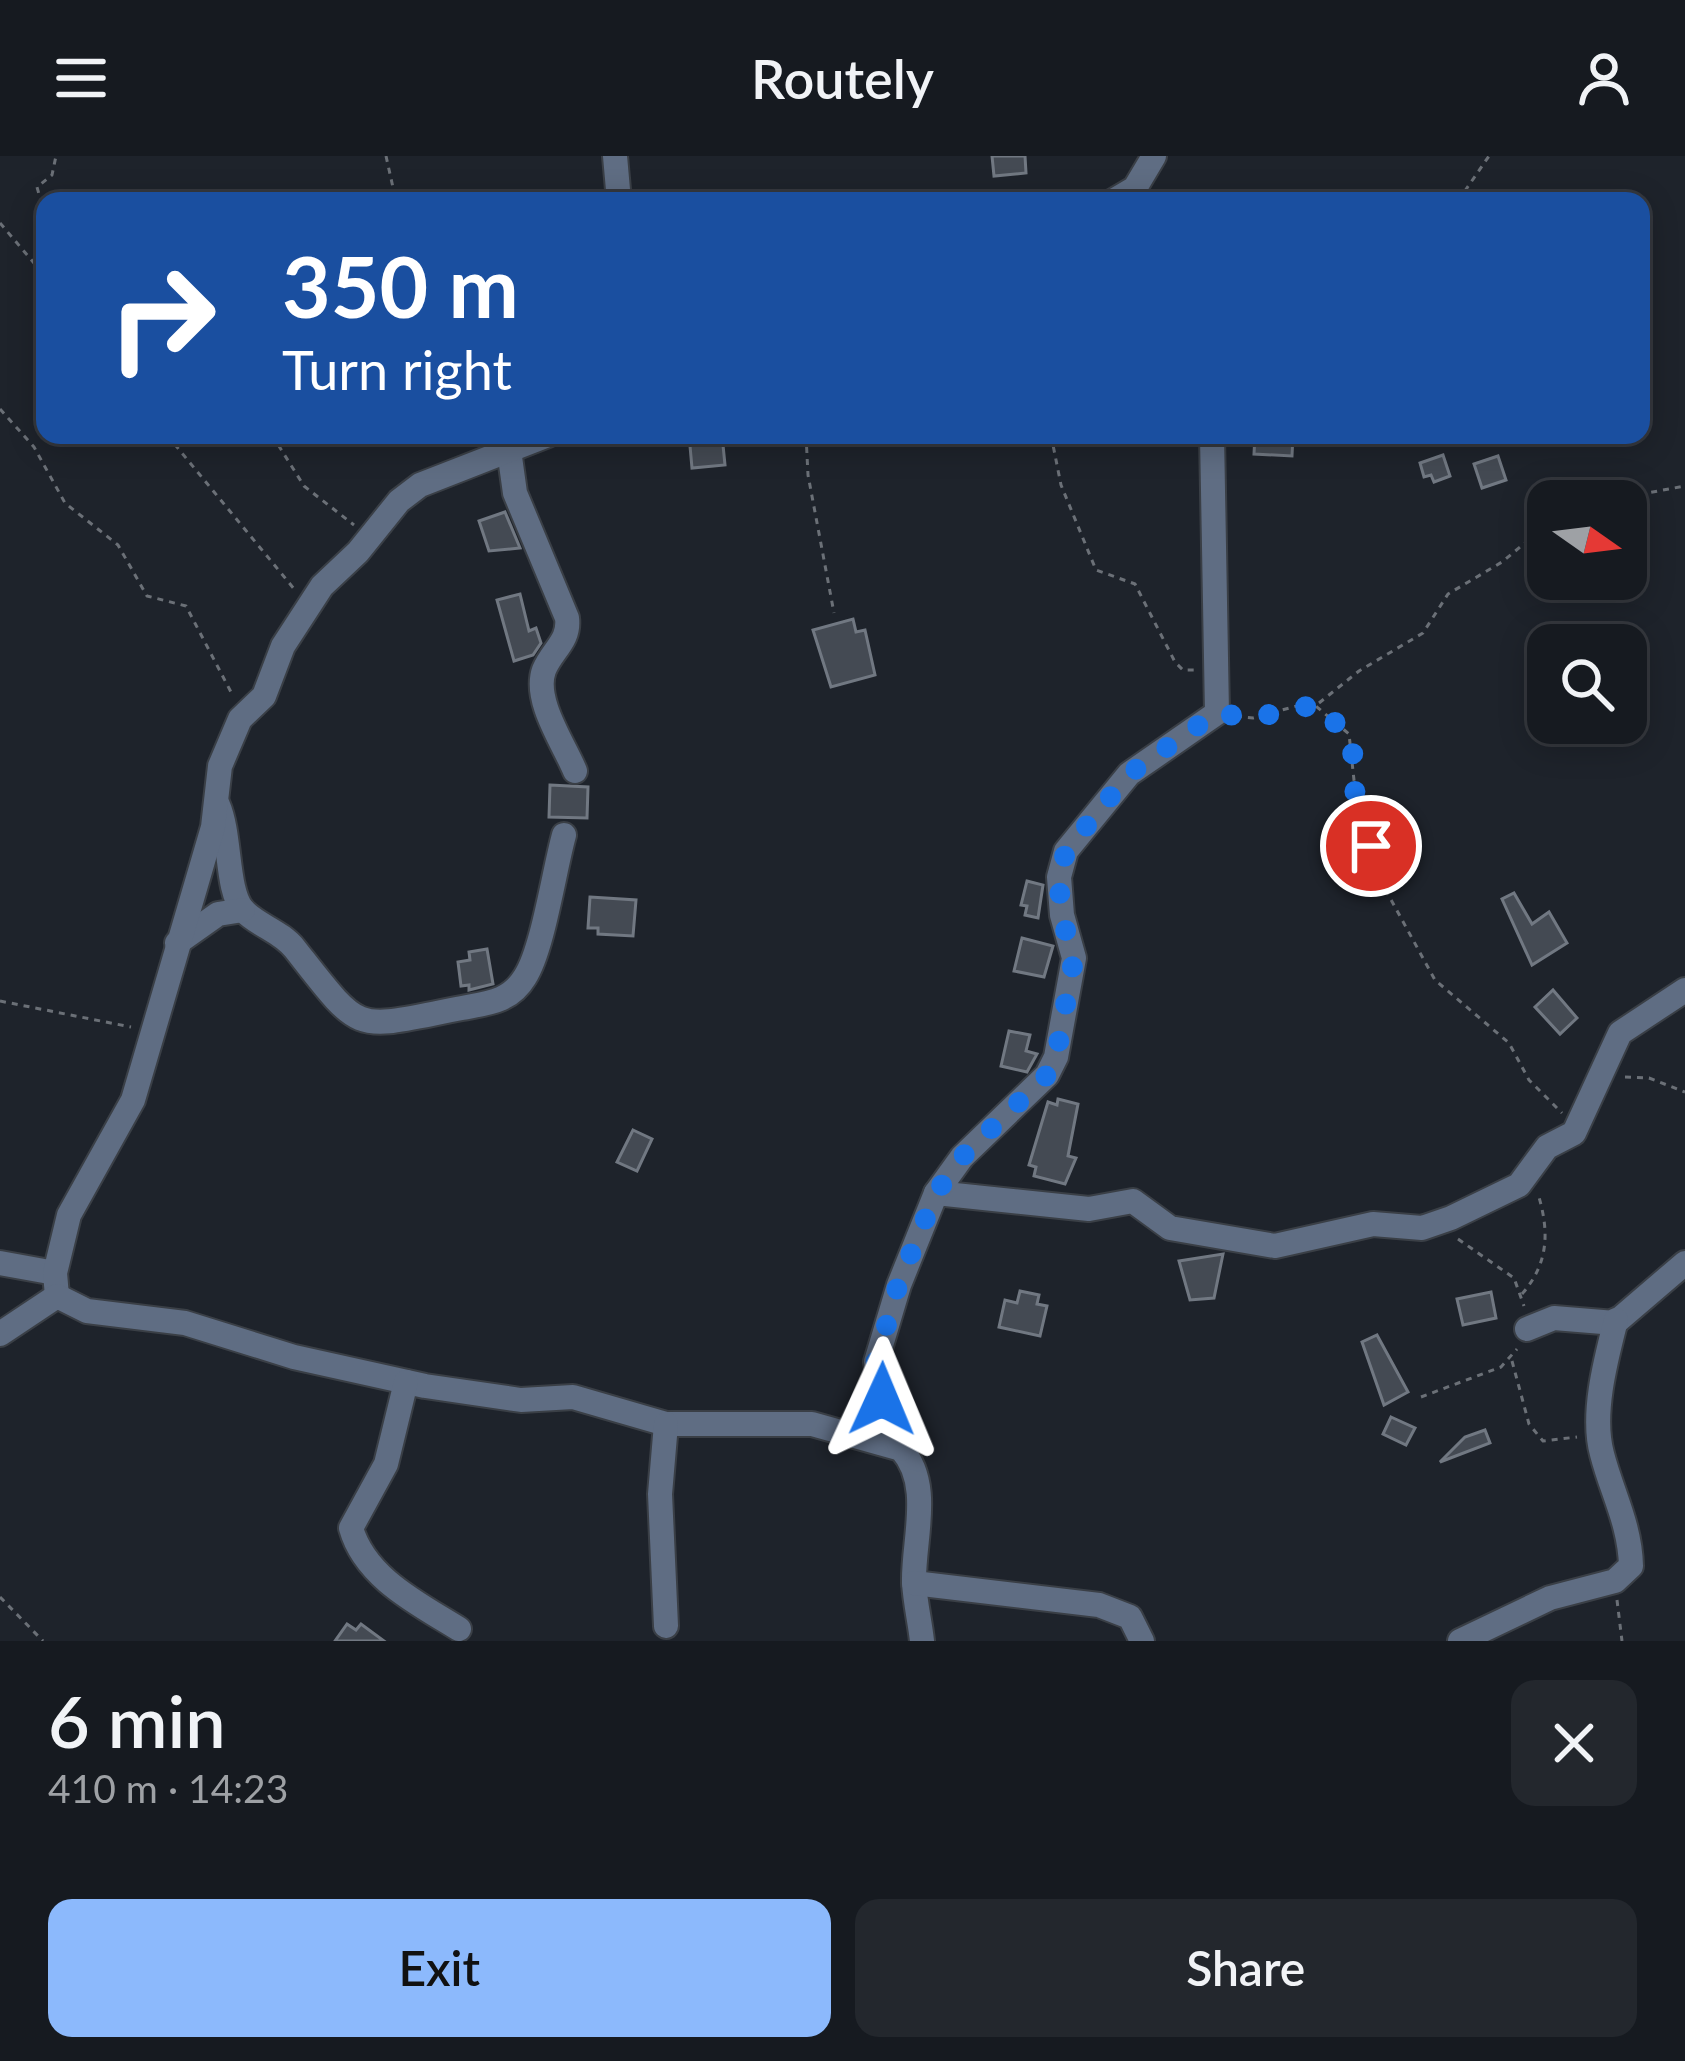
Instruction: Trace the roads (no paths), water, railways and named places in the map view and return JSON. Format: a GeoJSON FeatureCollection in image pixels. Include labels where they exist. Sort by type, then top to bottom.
{"type":"FeatureCollection","features":[{"type":"Feature","properties":{"kind":"street"},"geometry":{"type":"LineString","coordinates":[[615,156],[618,192]]}},
{"type":"Feature","properties":{"kind":"street"},"geometry":{"type":"LineString","coordinates":[[1131,192],[1154,156]]}},
{"type":"Feature","properties":{"kind":"street"},"geometry":{"type":"LineString","coordinates":[[0,1334],[56,1284],[82,1184],[133,1100],[218,805],[220,766],[240,719],[272,682],[283,646],[307,606],[399,501],[421,485],[525,444]]}},
{"type":"Feature","properties":{"kind":"street"},"geometry":{"type":"LineString","coordinates":[[922,1641],[914,1583],[916,1476],[882,1399],[876,1362],[898,1285],[936,1193],[962,1157],[1051,1070],[1074,958],[1061,915],[1059,877],[1072,840],[1129,774],[1216,713],[1212,444]]}},
{"type":"Feature","properties":{"kind":"street"},"geometry":{"type":"LineString","coordinates":[[509,450],[515,493],[567,618],[569,629],[544,671],[542,687],[575,771]]}},
{"type":"Feature","properties":{"kind":"street"},"geometry":{"type":"LineString","coordinates":[[218,805],[230,832],[231,879],[244,910],[293,946],[340,1008],[359,1022],[396,1023],[508,998],[526,976],[564,835]]}},
{"type":"Feature","properties":{"kind":"street"},"geometry":{"type":"LineString","coordinates":[[178,943],[218,914],[244,910]]}},
{"type":"Feature","properties":{"kind":"street"},"geometry":{"type":"LineString","coordinates":[[936,1193],[1089,1209],[1133,1201],[1170,1228],[1275,1246],[1373,1224],[1422,1228],[1512,1190],[1547,1148],[1574,1133],[1625,1028],[1685,990]]}},
{"type":"Feature","properties":{"kind":"street"},"geometry":{"type":"LineString","coordinates":[[0,1263],[56,1284],[87,1311],[185,1323],[294,1357],[406,1382],[521,1400],[573,1397],[666,1424],[812,1424],[901,1449]]}},
{"type":"Feature","properties":{"kind":"street"},"geometry":{"type":"LineString","coordinates":[[1527,1329],[1554,1318],[1601,1325],[1616,1321],[1685,1263]]}},
{"type":"Feature","properties":{"kind":"street"},"geometry":{"type":"LineString","coordinates":[[1460,1641],[1550,1598],[1616,1581],[1631,1566],[1630,1543],[1600,1451],[1604,1374],[1616,1321]]}},
{"type":"Feature","properties":{"kind":"street"},"geometry":{"type":"LineString","coordinates":[[406,1382],[386,1464],[351,1528],[366,1559],[390,1584],[459,1629]]}},
{"type":"Feature","properties":{"kind":"street"},"geometry":{"type":"LineString","coordinates":[[666,1424],[660,1494],[666,1626]]}},
{"type":"Feature","properties":{"kind":"street"},"geometry":{"type":"LineString","coordinates":[[914,1583],[1099,1605],[1130,1617],[1142,1641]]}}]}
